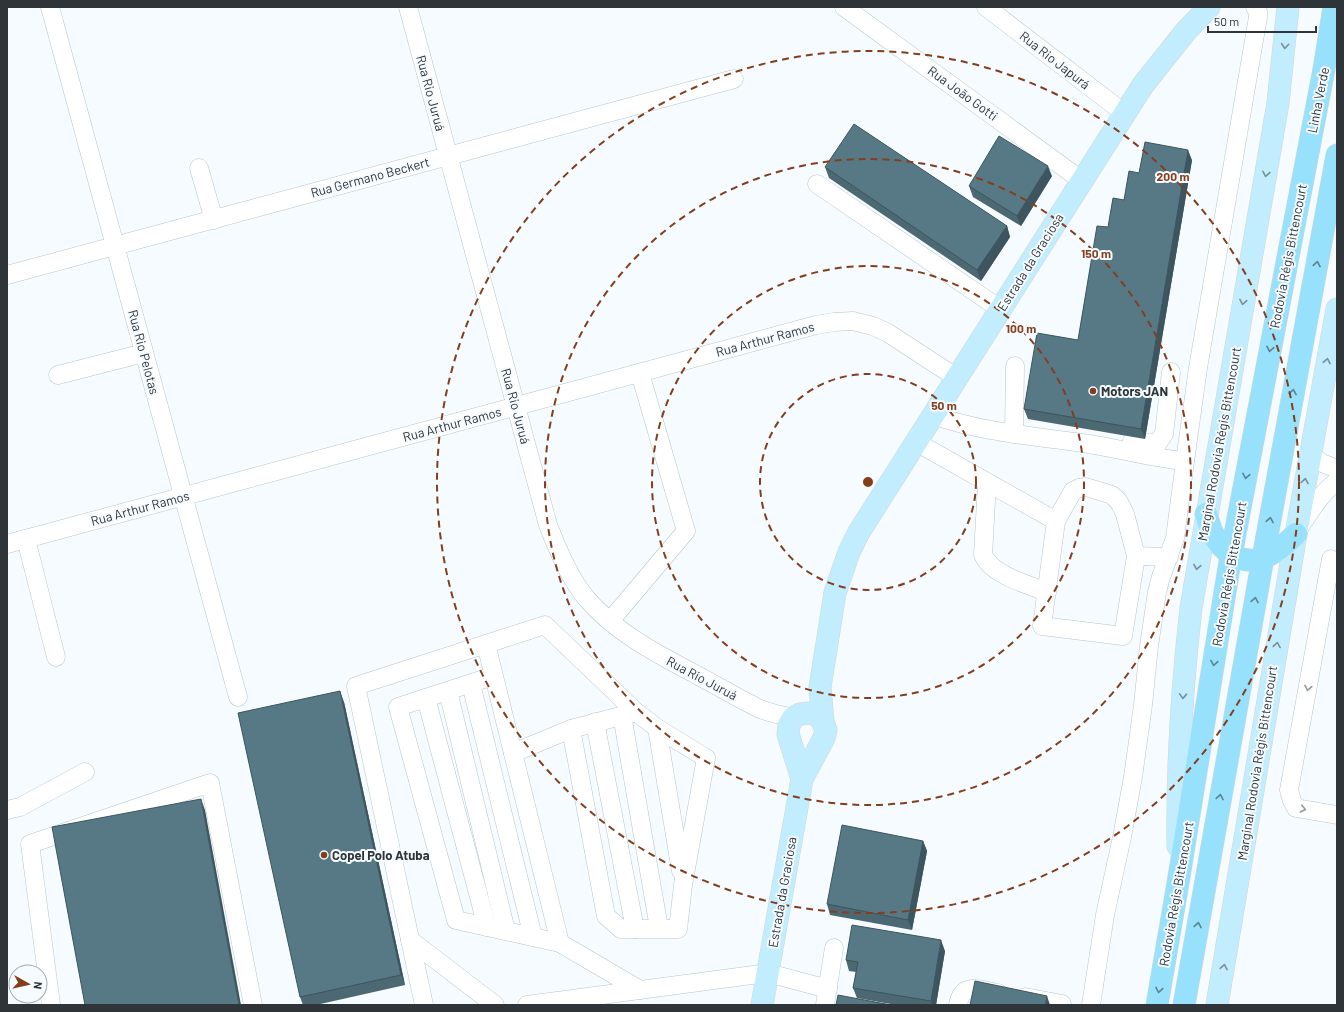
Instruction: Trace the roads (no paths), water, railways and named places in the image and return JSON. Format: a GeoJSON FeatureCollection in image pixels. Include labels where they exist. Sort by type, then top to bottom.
{"type":"FeatureCollection","features":[{"type":"Feature","properties":{"kind":"highway","name":"Linha Verde"},"geometry":{"type":"LineString","coordinates":[[1309,145],[1324,69],[1334,7]]}},
{"type":"Feature","properties":{"kind":"highway","name":"Rodovia Régis Bittencourt"},"geometry":{"type":"LineString","coordinates":[[1157,1005],[1231,555],[1309,145]]}},
{"type":"Feature","properties":{"kind":"highway","name":"Rodovia Régis Bittencourt"},"geometry":{"type":"LineString","coordinates":[[1184,1005],[1263,558],[1337,155]]}},
{"type":"Feature","properties":{"kind":"highway"},"geometry":{"type":"LineString","coordinates":[[1206,514],[1212,532],[1218,542],[1231,555],[1241,559],[1263,558],[1280,548],[1296,534]]}},
{"type":"Feature","properties":{"kind":"main road","name":"Estrada da Graciosa"},"geometry":{"type":"LineString","coordinates":[[762,1005],[802,779],[824,738],[826,730],[823,722],[820,687],[835,593],[843,566],[859,532],[1124,113],[1163,57],[1209,7]]}},
{"type":"Feature","properties":{"kind":"main road","name":"Marginal Rodovia Régis Bittencourt"},"geometry":{"type":"LineString","coordinates":[[1178,883],[1178,816],[1183,684],[1191,608],[1278,103],[1288,7]]}},
{"type":"Feature","properties":{"kind":"main road","name":"Marginal Rodovia Régis Bittencourt"},"geometry":{"type":"LineString","coordinates":[[1217,1005],[1296,534],[1337,309]]}},
{"type":"Feature","properties":{"kind":"main road","name":"Estrada da Graciosa"},"geometry":{"type":"LineString","coordinates":[[802,779],[793,727],[820,687]]}},
{"type":"Feature","properties":{"kind":"main road"},"geometry":{"type":"LineString","coordinates":[[820,746],[812,750],[804,751],[796,748],[793,727],[809,713],[817,716],[823,722]]}},
{"type":"Feature","properties":{"kind":"street","name":"Rua Rio Pelotas"},"geometry":{"type":"LineString","coordinates":[[50,7],[238,697]]}},
{"type":"Feature","properties":{"kind":"street","name":"Rua Rio Juruá"},"geometry":{"type":"LineString","coordinates":[[408,7],[548,525],[558,551],[585,597],[623,632],[647,648],[793,727]]}},
{"type":"Feature","properties":{"kind":"street","name":"Rua João Gotti"},"geometry":{"type":"LineString","coordinates":[[844,7],[1081,180]]}},
{"type":"Feature","properties":{"kind":"street","name":"Rua Rio Japurá"},"geometry":{"type":"LineString","coordinates":[[986,7],[1124,113]]}},
{"type":"Feature","properties":{"kind":"street"},"geometry":{"type":"LineString","coordinates":[[1091,1005],[1105,915],[1132,784],[1157,592],[1175,538],[1198,368],[1258,17],[1258,12],[1255,7]]}},
{"type":"Feature","properties":{"kind":"street","name":"Rua Germano Beckert"},"geometry":{"type":"LineString","coordinates":[[7,275],[734,79]]}},
{"type":"Feature","properties":{"kind":"street"},"geometry":{"type":"LineString","coordinates":[[199,168],[214,220]]}},
{"type":"Feature","properties":{"kind":"street"},"geometry":{"type":"LineString","coordinates":[[817,184],[1000,309]]}},
{"type":"Feature","properties":{"kind":"street","name":"Rua Arthur Ramos"},"geometry":{"type":"LineString","coordinates":[[7,544],[816,325],[853,321],[873,326],[888,332],[957,378]]}},
{"type":"Feature","properties":{"kind":"street"},"geometry":{"type":"LineString","coordinates":[[58,375],[144,353]]}},
{"type":"Feature","properties":{"kind":"street"},"geometry":{"type":"LineString","coordinates":[[1014,434],[1016,366]]}},
{"type":"Feature","properties":{"kind":"street"},"geometry":{"type":"LineString","coordinates":[[1090,444],[1096,439],[1109,438],[1157,444],[1164,434],[1172,372]]}},
{"type":"Feature","properties":{"kind":"street"},"geometry":{"type":"LineString","coordinates":[[610,621],[686,531],[640,373]]}},
{"type":"Feature","properties":{"kind":"street"},"geometry":{"type":"LineString","coordinates":[[933,415],[956,423],[1014,434],[1090,444],[1185,461]]}},
{"type":"Feature","properties":{"kind":"street"},"geometry":{"type":"LineString","coordinates":[[916,442],[1056,521]]}},
{"type":"Feature","properties":{"kind":"street"},"geometry":{"type":"LineString","coordinates":[[1310,454],[1322,463],[1337,469]]}},
{"type":"Feature","properties":{"kind":"street"},"geometry":{"type":"LineString","coordinates":[[1296,534],[1315,503],[1330,486],[1337,481]]}},
{"type":"Feature","properties":{"kind":"street"},"geometry":{"type":"LineString","coordinates":[[987,483],[983,555],[986,562],[996,571],[1047,592]]}},
{"type":"Feature","properties":{"kind":"street"},"geometry":{"type":"LineString","coordinates":[[1086,487],[1112,495],[1119,502],[1125,514],[1136,556],[1123,636],[1042,626],[1056,521],[1073,491],[1079,488],[1086,487]]}},
{"type":"Feature","properties":{"kind":"street"},"geometry":{"type":"LineString","coordinates":[[26,539],[56,657]]}},
{"type":"Feature","properties":{"kind":"street"},"geometry":{"type":"LineString","coordinates":[[1136,556],[1169,557]]}},
{"type":"Feature","properties":{"kind":"street"},"geometry":{"type":"LineString","coordinates":[[1331,559],[1331,595],[1289,790],[1296,808],[1337,815]]}},
{"type":"Feature","properties":{"kind":"street"},"geometry":{"type":"LineString","coordinates":[[424,1005],[356,686],[545,625],[629,714],[657,728],[706,758],[683,885],[678,929],[621,929],[606,916],[571,729]]}},
{"type":"Feature","properties":{"kind":"street"},"geometry":{"type":"LineString","coordinates":[[486,644],[560,943]]}},
{"type":"Feature","properties":{"kind":"street"},"geometry":{"type":"LineString","coordinates":[[494,676],[398,708],[456,920],[560,943],[640,990]]}},
{"type":"Feature","properties":{"kind":"street"},"geometry":{"type":"LineString","coordinates":[[471,684],[533,937]]}},
{"type":"Feature","properties":{"kind":"street"},"geometry":{"type":"LineString","coordinates":[[448,691],[506,931]]}},
{"type":"Feature","properties":{"kind":"street"},"geometry":{"type":"LineString","coordinates":[[426,698],[487,927]]}},
{"type":"Feature","properties":{"kind":"street"},"geometry":{"type":"LineString","coordinates":[[513,753],[571,729],[629,714]]}},
{"type":"Feature","properties":{"kind":"street"},"geometry":{"type":"LineString","coordinates":[[629,714],[659,928]]}},
{"type":"Feature","properties":{"kind":"street"},"geometry":{"type":"LineString","coordinates":[[595,722],[635,930]]}},
{"type":"Feature","properties":{"kind":"street"},"geometry":{"type":"LineString","coordinates":[[657,728],[683,885]]}},
{"type":"Feature","properties":{"kind":"street"},"geometry":{"type":"LineString","coordinates":[[7,810],[20,807],[85,772]]}},
{"type":"Feature","properties":{"kind":"street"},"geometry":{"type":"LineString","coordinates":[[51,1005],[30,844],[210,783],[253,1005]]}},
{"type":"Feature","properties":{"kind":"street"},"geometry":{"type":"LineString","coordinates":[[410,940],[495,1005]]}},
{"type":"Feature","properties":{"kind":"street"},"geometry":{"type":"LineString","coordinates":[[527,1005],[768,973],[827,997],[834,948]]}},
{"type":"Feature","properties":{"kind":"street"},"geometry":{"type":"LineString","coordinates":[[958,1005],[959,996],[965,990],[974,988],[1065,1005]]}},
{"type":"Feature","properties":{"kind":"place","name":"Motors JAN"},"geometry":{"type":"Point","coordinates":[1093,391]}},
{"type":"Feature","properties":{"kind":"place","name":"Copel Polo Atuba"},"geometry":{"type":"Point","coordinates":[324,855]}}]}
